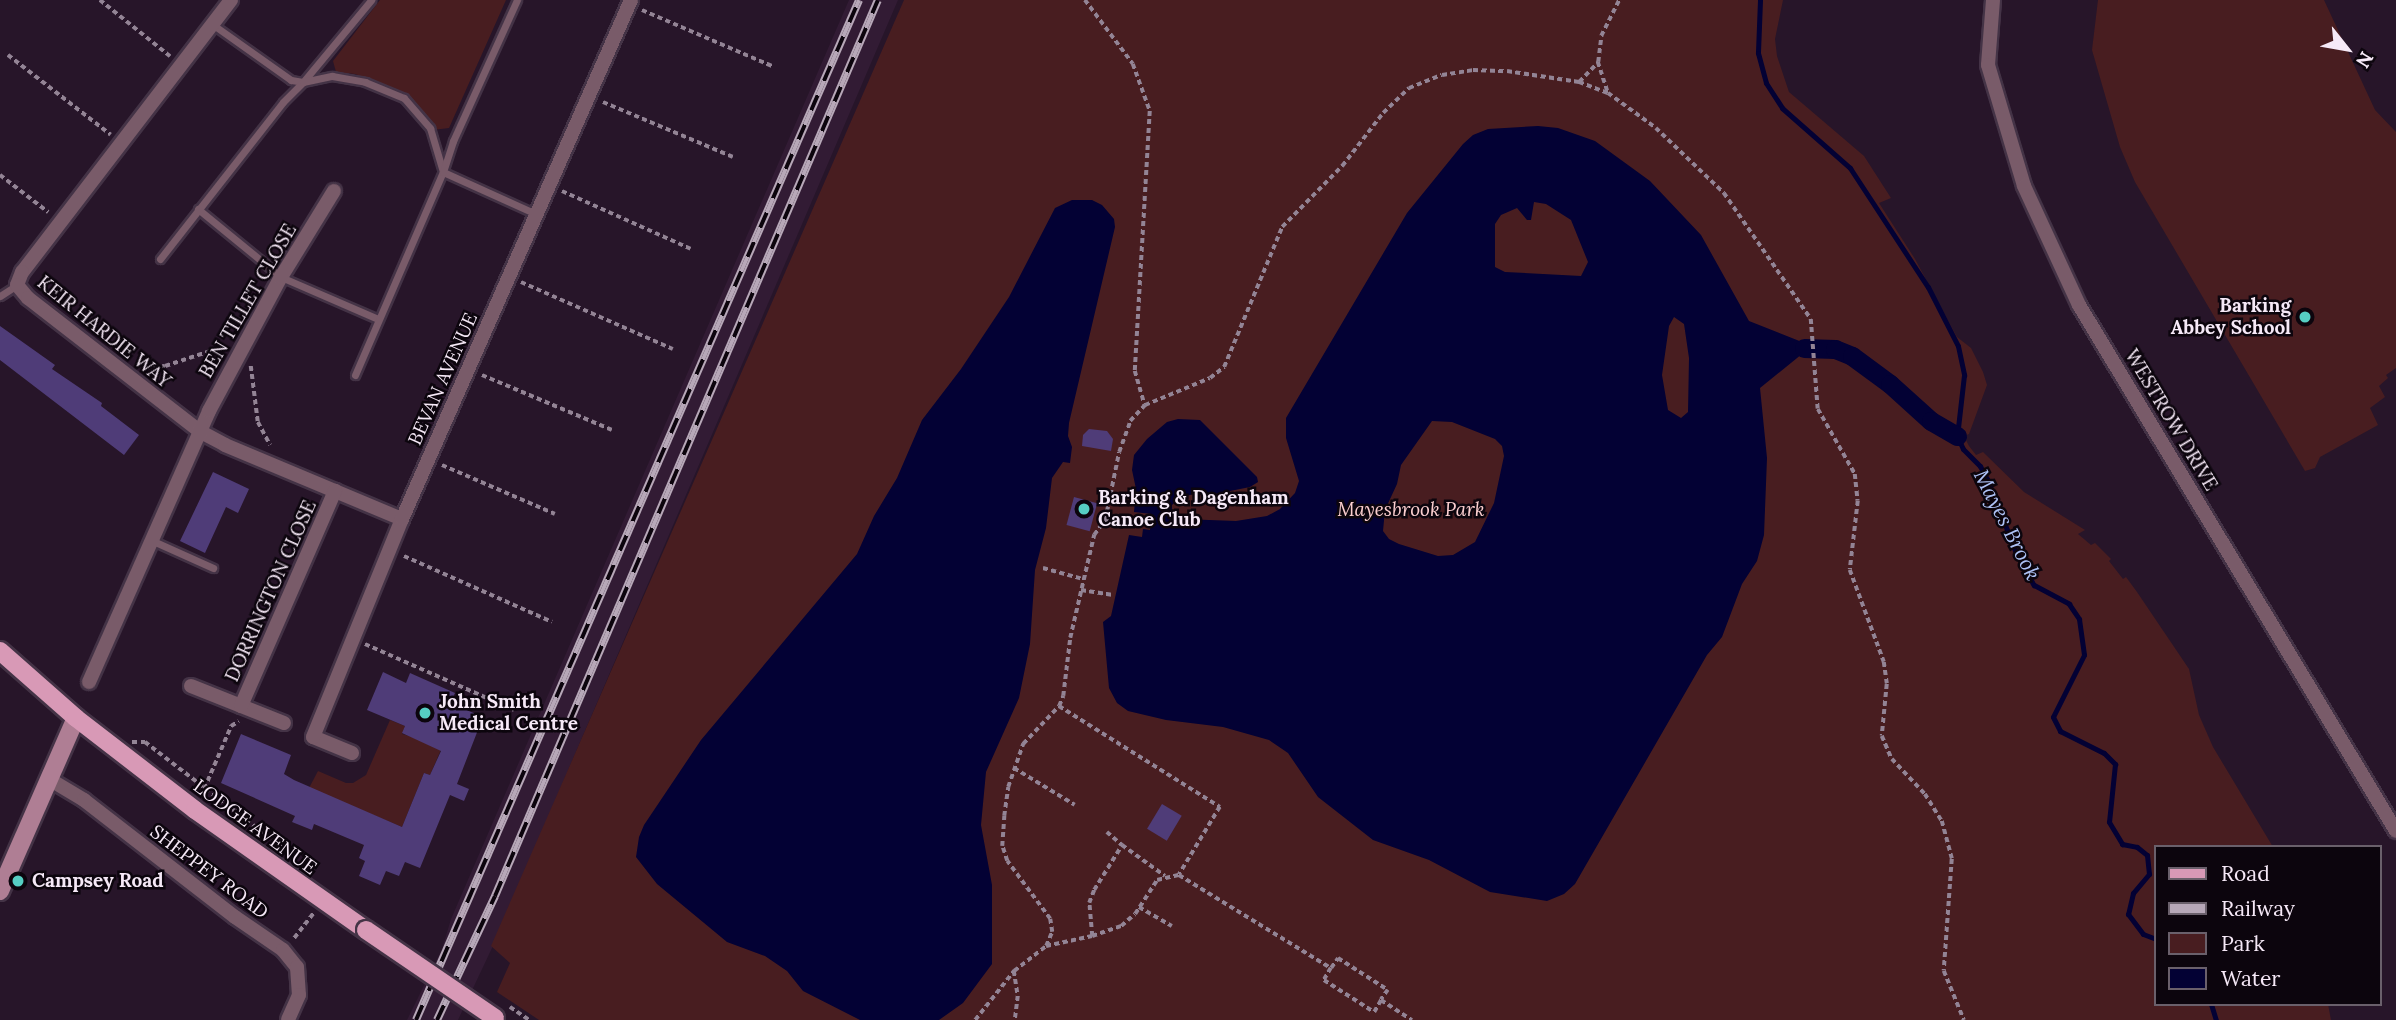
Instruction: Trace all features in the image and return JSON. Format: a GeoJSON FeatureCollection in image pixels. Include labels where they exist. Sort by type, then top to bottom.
{"type":"FeatureCollection","features":[{"type":"Feature","properties":{"kind":"main road","name":"LODGE AVENUE"},"geometry":{"type":"LineString","coordinates":[[0,651],[76,718],[261,859],[366,930],[500,1014]]}},
{"type":"Feature","properties":{"kind":"street","name":"KEIR HARDIE WAY"},"geometry":{"type":"LineString","coordinates":[[231,0],[22,272],[17,285],[27,298],[201,432],[225,445],[402,520]]}},
{"type":"Feature","properties":{"kind":"street","name":"WESTROW DRIVE"},"geometry":{"type":"LineString","coordinates":[[1993,0],[1988,65],[2024,186],[2079,305],[2396,831]]}},
{"type":"Feature","properties":{"kind":"street","name":"BEVAN AVENUE"},"geometry":{"type":"LineString","coordinates":[[352,753],[313,737],[402,520],[630,2]]}},
{"type":"Feature","properties":{"kind":"street","name":"BEN TILLET CLOSE"},"geometry":{"type":"LineString","coordinates":[[201,432],[281,277],[334,191]]}},
{"type":"Feature","properties":{"kind":"street"},"geometry":{"type":"LineString","coordinates":[[89,682],[201,432]]}},
{"type":"Feature","properties":{"kind":"street","name":"DORRINGTON CLOSE"},"geometry":{"type":"LineString","coordinates":[[241,706],[335,491]]}},
{"type":"Feature","properties":{"kind":"street"},"geometry":{"type":"LineString","coordinates":[[191,686],[284,723]]}},
{"type":"Feature","properties":{"kind":"street"},"geometry":{"type":"LineString","coordinates":[[0,891],[76,718]]}},
{"type":"Feature","properties":{"kind":"street","name":"SHEPPEY ROAD"},"geometry":{"type":"LineString","coordinates":[[49,779],[83,800],[235,917],[283,950],[297,967],[299,995],[288,1020]]}},
{"type":"Feature","properties":{"kind":"lane"},"geometry":{"type":"LineString","coordinates":[[160,259],[283,102],[371,0]]}},
{"type":"Feature","properties":{"kind":"lane"},"geometry":{"type":"LineString","coordinates":[[355,375],[443,172],[453,141],[517,0]]}},
{"type":"Feature","properties":{"kind":"lane"},"geometry":{"type":"LineString","coordinates":[[212,24],[284,75],[303,82],[332,76],[365,82],[404,98],[430,128],[443,172],[536,214]]}},
{"type":"Feature","properties":{"kind":"lane"},"geometry":{"type":"LineString","coordinates":[[198,209],[281,277],[378,320]]}},
{"type":"Feature","properties":{"kind":"lane"},"geometry":{"type":"LineString","coordinates":[[0,296],[17,285]]}},
{"type":"Feature","properties":{"kind":"lane"},"geometry":{"type":"LineString","coordinates":[[153,541],[213,568]]}},
{"type":"Feature","properties":{"kind":"path"},"geometry":{"type":"LineString","coordinates":[[100,0],[181,65]]}},
{"type":"Feature","properties":{"kind":"path"},"geometry":{"type":"LineString","coordinates":[[1085,0],[1133,64],[1150,111],[1135,371],[1145,405]]}},
{"type":"Feature","properties":{"kind":"path"},"geometry":{"type":"LineString","coordinates":[[1608,93],[1598,62],[1601,36],[1619,0]]}},
{"type":"Feature","properties":{"kind":"path"},"geometry":{"type":"LineString","coordinates":[[630,2],[772,66]]}},
{"type":"Feature","properties":{"kind":"path"},"geometry":{"type":"LineString","coordinates":[[8,55],[121,142]]}},
{"type":"Feature","properties":{"kind":"path"},"geometry":{"type":"LineString","coordinates":[[1579,82],[1598,62]]}},
{"type":"Feature","properties":{"kind":"path"},"geometry":{"type":"LineString","coordinates":[[1046,946],[1052,932],[1050,919],[1013,871],[1002,846],[1004,816],[1014,768],[1023,744],[1059,706],[1083,579],[1094,535],[1105,520],[1125,432],[1130,421],[1145,405],[1210,379],[1224,367],[1233,352],[1269,252],[1282,227],[1342,166],[1383,113],[1409,88],[1442,75],[1474,70],[1507,71],[1579,82],[1608,93],[1656,128],[1724,193],[1806,309],[1812,327],[1813,371],[1818,409],[1855,474],[1858,501],[1850,570],[1884,662],[1887,684],[1882,736],[1892,759],[1925,794],[1942,821],[1952,859],[1944,971],[1964,1020]]}},
{"type":"Feature","properties":{"kind":"path"},"geometry":{"type":"LineString","coordinates":[[589,96],[733,157]]}},
{"type":"Feature","properties":{"kind":"path"},"geometry":{"type":"LineString","coordinates":[[0,175],[61,221]]}},
{"type":"Feature","properties":{"kind":"path"},"geometry":{"type":"LineString","coordinates":[[549,185],[691,249]]}},
{"type":"Feature","properties":{"kind":"path"},"geometry":{"type":"LineString","coordinates":[[509,277],[673,349]]}},
{"type":"Feature","properties":{"kind":"path"},"geometry":{"type":"LineString","coordinates":[[143,368],[165,366],[229,345],[242,349],[249,354],[258,422],[270,445]]}},
{"type":"Feature","properties":{"kind":"path"},"geometry":{"type":"LineString","coordinates":[[468,369],[612,430]]}},
{"type":"Feature","properties":{"kind":"path"},"geometry":{"type":"LineString","coordinates":[[428,460],[555,514]]}},
{"type":"Feature","properties":{"kind":"path"},"geometry":{"type":"LineString","coordinates":[[1105,520],[1147,525]]}},
{"type":"Feature","properties":{"kind":"path"},"geometry":{"type":"LineString","coordinates":[[390,550],[552,622]]}},
{"type":"Feature","properties":{"kind":"path"},"geometry":{"type":"LineString","coordinates":[[1043,568],[1083,579]]}},
{"type":"Feature","properties":{"kind":"path"},"geometry":{"type":"LineString","coordinates":[[1081,590],[1112,595]]}},
{"type":"Feature","properties":{"kind":"path"},"geometry":{"type":"LineString","coordinates":[[354,639],[514,710]]}},
{"type":"Feature","properties":{"kind":"path"},"geometry":{"type":"LineString","coordinates":[[1059,706],[1220,807],[1179,875]]}},
{"type":"Feature","properties":{"kind":"path"},"geometry":{"type":"LineString","coordinates":[[204,789],[231,726],[240,720],[251,724]]}},
{"type":"Feature","properties":{"kind":"path"},"geometry":{"type":"LineString","coordinates":[[118,751],[135,740],[145,741],[290,853]]}},
{"type":"Feature","properties":{"kind":"path"},"geometry":{"type":"LineString","coordinates":[[1014,768],[1075,805]]}},
{"type":"Feature","properties":{"kind":"path"},"geometry":{"type":"LineString","coordinates":[[1107,832],[1165,876]]}},
{"type":"Feature","properties":{"kind":"path"},"geometry":{"type":"LineString","coordinates":[[1092,936],[1089,903],[1122,845]]}},
{"type":"Feature","properties":{"kind":"path"},"geometry":{"type":"LineString","coordinates":[[975,1020],[1014,971],[1046,946],[1092,936],[1127,922],[1157,880],[1165,876],[1179,875],[1331,968]]}},
{"type":"Feature","properties":{"kind":"path"},"geometry":{"type":"LineString","coordinates":[[1139,907],[1171,926]]}},
{"type":"Feature","properties":{"kind":"path"},"geometry":{"type":"LineString","coordinates":[[290,943],[307,921]]}},
{"type":"Feature","properties":{"kind":"path"},"geometry":{"type":"LineString","coordinates":[[1338,958],[1388,990],[1374,1012],[1324,980],[1331,968],[1338,958]]}},
{"type":"Feature","properties":{"kind":"path"},"geometry":{"type":"LineString","coordinates":[[1014,971],[1018,996],[1016,1020]]}},
{"type":"Feature","properties":{"kind":"path"},"geometry":{"type":"LineString","coordinates":[[1381,1000],[1412,1020]]}},
{"type":"Feature","properties":{"kind":"path"},"geometry":{"type":"LineString","coordinates":[[500,1014],[529,1020]]}},
{"type":"Feature","properties":{"kind":"shaded area"},"geometry":{"type":"Polygon","coordinates":[[[849,0],[898,0],[492,948],[458,1020],[407,1020],[442,949],[451,919],[849,0]]]}},
{"type":"Feature","properties":{"kind":"green space"},"geometry":{"type":"Polygon","coordinates":[[[380,0],[506,0],[449,128],[433,130],[407,98],[389,86],[355,74],[336,72],[333,61],[380,0]]]}},
{"type":"Feature","properties":{"kind":"green space","name":"Mayesbrook Park"},"geometry":{"type":"Polygon","coordinates":[[[904,0],[1783,0],[1775,39],[1777,56],[1789,92],[1864,156],[1891,198],[1879,203],[1915,259],[1957,337],[1971,348],[1983,372],[1987,385],[1969,434],[1964,436],[1969,446],[1976,455],[1983,452],[2024,492],[2085,530],[2078,534],[2091,545],[2095,543],[2111,559],[2109,561],[2123,579],[2126,577],[2189,669],[2199,715],[2213,747],[2272,845],[2154,845],[2154,1006],[2328,1006],[2331,1020],[539,1020],[497,992],[510,963],[491,946],[904,0]]]}},
{"type":"Feature","properties":{"kind":"green space","name":"Barking Abbey School"},"geometry":{"type":"Polygon","coordinates":[[[2098,0],[2324,0],[2375,110],[2396,132],[2396,368],[2386,375],[2388,378],[2379,386],[2385,397],[2370,408],[2378,425],[2320,457],[2315,468],[2305,471],[2135,182],[2120,147],[2092,50],[2098,0]]]}},
{"type":"Feature","properties":{"kind":"green space"},"geometry":{"type":"Polygon","coordinates":[[[390,720],[405,726],[402,734],[443,745],[430,775],[424,773],[402,827],[309,788],[318,771],[346,783],[353,783],[366,775],[390,720]]]}},
{"type":"Feature","properties":{"kind":"water"},"geometry":{"type":"Polygon","coordinates":[[[1538,126],[1558,128],[1595,141],[1650,181],[1701,235],[1749,321],[1802,342],[1804,348],[1802,354],[1760,388],[1767,458],[1764,535],[1757,561],[1742,584],[1722,637],[1707,655],[1575,884],[1564,894],[1547,901],[1490,892],[1429,860],[1373,840],[1318,797],[1288,753],[1269,740],[1223,727],[1166,720],[1128,711],[1117,703],[1109,688],[1103,622],[1111,616],[1129,535],[1142,537],[1143,529],[1150,530],[1152,514],[1134,512],[1134,455],[1147,439],[1167,422],[1178,419],[1200,420],[1257,477],[1258,482],[1250,487],[1215,494],[1196,493],[1178,499],[1172,505],[1172,510],[1182,519],[1236,521],[1267,516],[1280,509],[1295,493],[1299,481],[1286,438],[1286,418],[1407,213],[1463,144],[1473,135],[1488,129],[1538,126]],[[1534,202],[1531,220],[1527,220],[1517,208],[1501,215],[1495,224],[1495,267],[1505,272],[1581,276],[1588,262],[1571,220],[1546,204],[1534,202]],[[1674,317],[1669,326],[1662,375],[1668,410],[1681,418],[1688,412],[1689,358],[1684,324],[1674,317]],[[1432,421],[1401,465],[1397,484],[1385,510],[1383,531],[1389,539],[1438,556],[1453,555],[1475,542],[1494,503],[1504,456],[1502,446],[1495,439],[1452,422],[1432,421]]]}},
{"type":"Feature","properties":{"kind":"water"},"geometry":{"type":"Polygon","coordinates":[[[1072,200],[1092,200],[1102,205],[1114,219],[1115,227],[1069,423],[1068,436],[1072,447],[1070,463],[1063,462],[1052,478],[1046,528],[1035,570],[1030,644],[1019,698],[986,772],[981,825],[992,885],[992,964],[963,1003],[939,1020],[860,1020],[803,991],[787,971],[765,956],[727,942],[657,884],[636,857],[639,837],[644,825],[701,740],[857,554],[874,516],[897,478],[922,420],[961,369],[1009,297],[1055,208],[1072,200]]]}},
{"type":"Feature","properties":{"kind":"building"},"geometry":{"type":"Polygon","coordinates":[[[0,326],[55,365],[52,369],[102,403],[101,406],[139,435],[124,455],[0,360],[0,326]]]}},
{"type":"Feature","properties":{"kind":"building"},"geometry":{"type":"Polygon","coordinates":[[[1089,429],[1107,431],[1113,439],[1111,451],[1082,446],[1083,435],[1089,429]]]}},
{"type":"Feature","properties":{"kind":"building"},"geometry":{"type":"Polygon","coordinates":[[[213,472],[249,489],[238,513],[226,507],[205,553],[180,541],[213,472]]]}},
{"type":"Feature","properties":{"kind":"building","name":"Barking & Dagenham Canoe Club"},"geometry":{"type":"Polygon","coordinates":[[[1074,497],[1097,503],[1090,531],[1066,525],[1074,497]]]}},
{"type":"Feature","properties":{"kind":"building"},"geometry":{"type":"Polygon","coordinates":[[[383,672],[406,683],[410,673],[455,693],[450,703],[483,717],[457,784],[469,789],[464,801],[450,795],[420,868],[405,862],[399,876],[386,871],[380,885],[359,876],[365,861],[359,858],[364,845],[314,824],[312,830],[292,822],[295,816],[221,783],[241,734],[291,755],[284,774],[294,780],[402,827],[424,773],[430,775],[441,751],[402,733],[405,726],[367,710],[383,672]]]}},
{"type":"Feature","properties":{"kind":"building"},"geometry":{"type":"Polygon","coordinates":[[[1162,804],[1182,816],[1167,841],[1147,829],[1162,804]]]}},
{"type":"Feature","properties":{"kind":"waterway","name":"Mayes Brook"},"geometry":{"type":"LineString","coordinates":[[1760,0],[1758,53],[1766,83],[1782,108],[1850,168],[1928,287],[1958,346],[1964,375],[1957,436],[1963,449],[1980,466],[1987,479],[2015,550],[2034,585],[2069,604],[2079,619],[2084,655],[2053,717],[2060,731],[2104,753],[2115,764],[2109,822],[2122,844],[2137,847],[2147,855],[2149,874],[2133,893],[2128,914],[2143,934],[2154,938]]}},
{"type":"Feature","properties":{"kind":"waterway"},"geometry":{"type":"LineString","coordinates":[[1804,348],[1835,349],[1852,356],[1890,384],[1931,421],[1957,436]]}},
{"type":"Feature","properties":{"kind":"waterway","name":"Mayes Brook"},"geometry":{"type":"LineString","coordinates":[[2212,1006],[2216,1020]]}},
{"type":"Feature","properties":{"kind":"railway"},"geometry":{"type":"LineString","coordinates":[[416,1020],[859,0]]}},
{"type":"Feature","properties":{"kind":"railway"},"geometry":{"type":"LineString","coordinates":[[437,1020],[495,896],[878,0]]}},
{"type":"Feature","properties":{"kind":"place","name":"Barking Abbey School"},"geometry":{"type":"Point","coordinates":[2305,317]}},
{"type":"Feature","properties":{"kind":"place","name":"Barking & Dagenham Canoe Club"},"geometry":{"type":"Point","coordinates":[1084,509]}},
{"type":"Feature","properties":{"kind":"place","name":"John Smith Medical Centre"},"geometry":{"type":"Point","coordinates":[425,713]}},
{"type":"Feature","properties":{"kind":"place","name":"Campsey Road"},"geometry":{"type":"Point","coordinates":[18,881]}}]}
